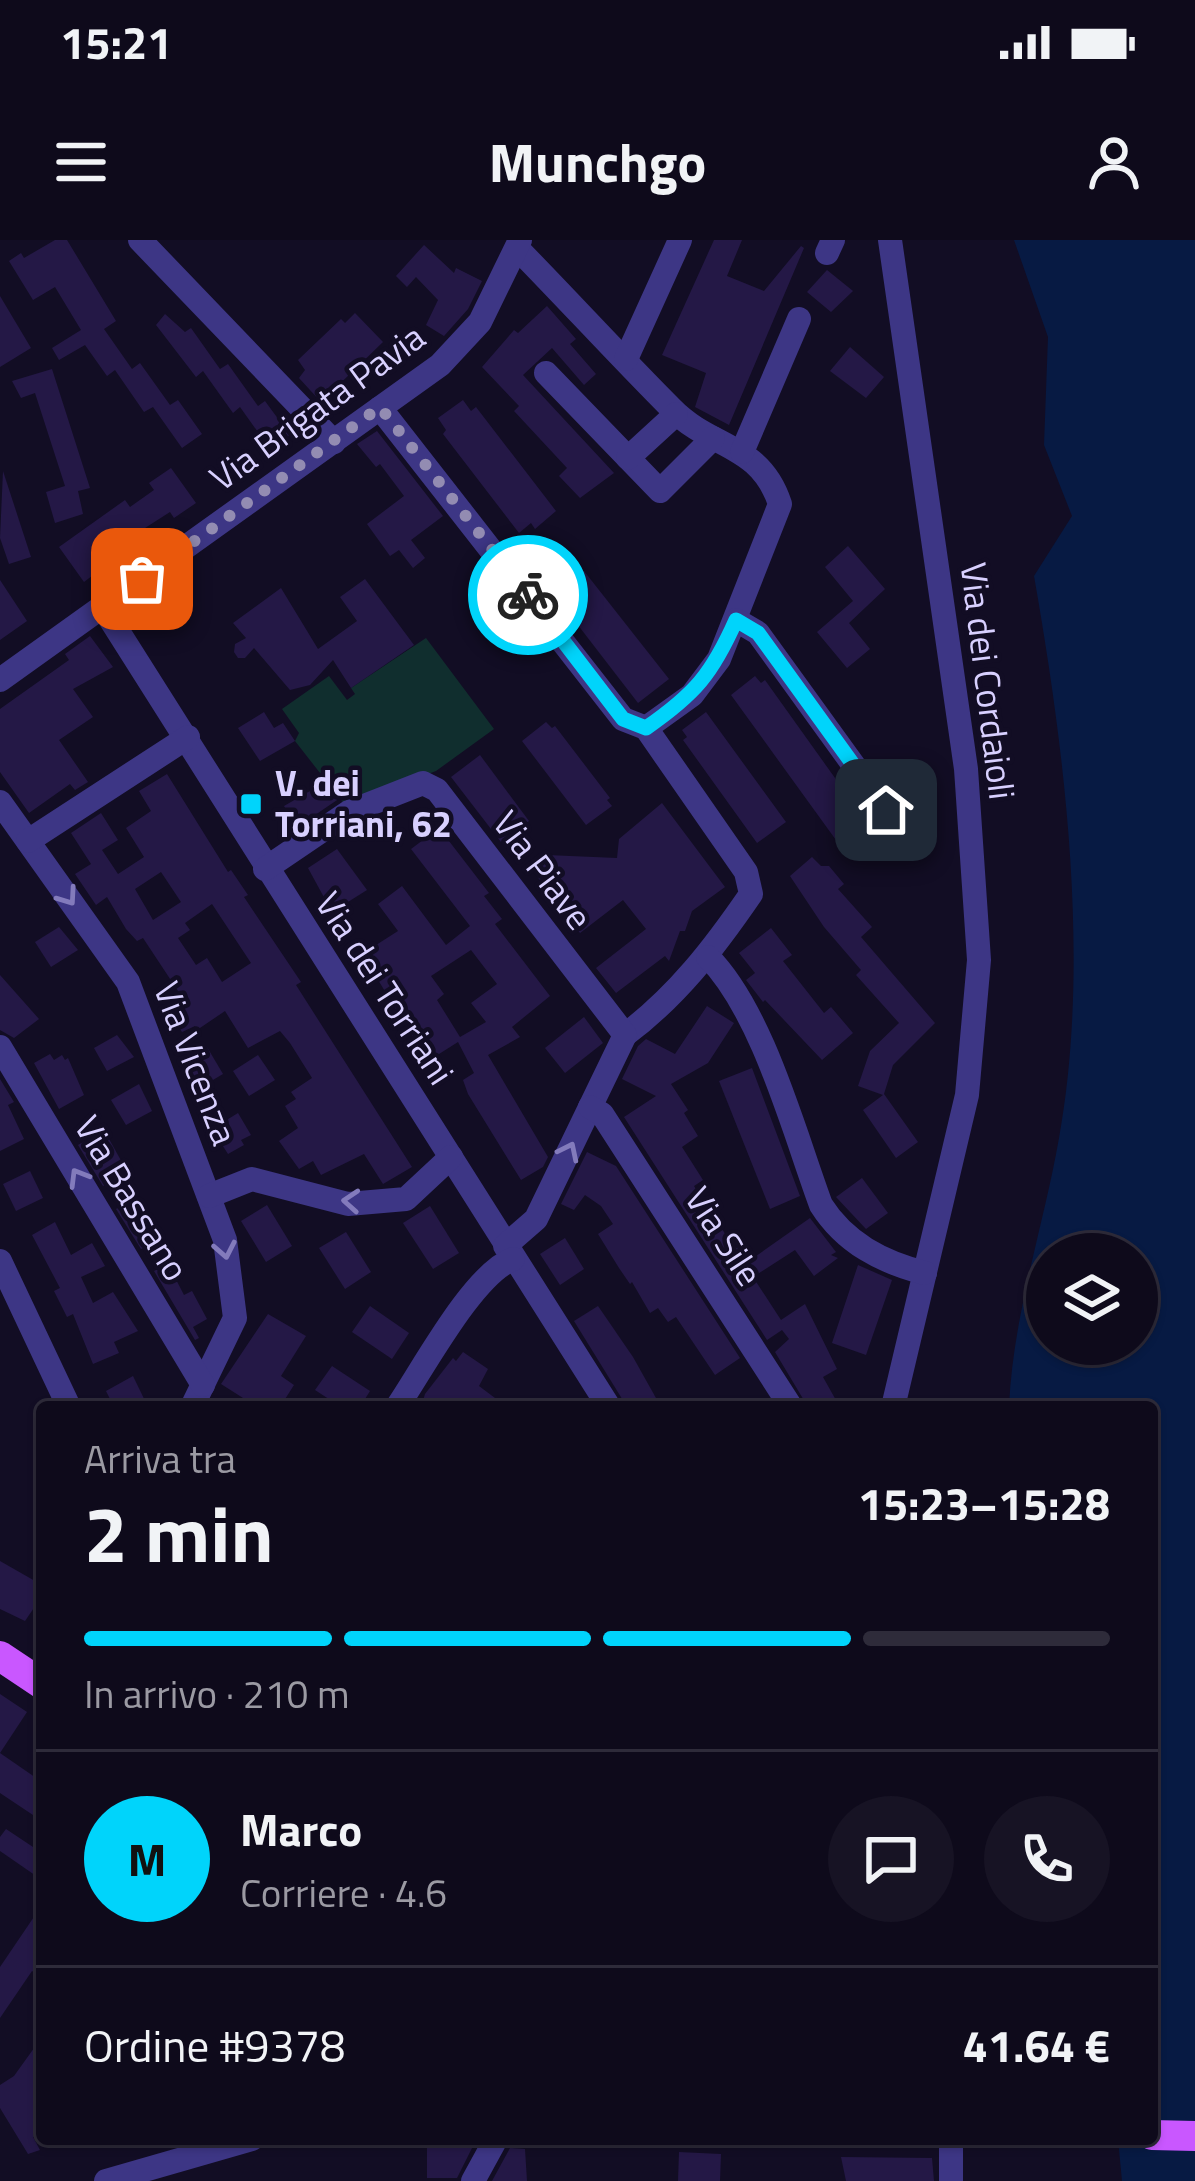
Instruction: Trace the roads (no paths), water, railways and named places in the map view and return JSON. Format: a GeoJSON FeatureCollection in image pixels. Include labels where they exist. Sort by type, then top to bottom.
{"type":"FeatureCollection","features":[{"type":"Feature","properties":{"kind":"main road"},"geometry":{"type":"LineString","coordinates":[[0,1656],[36,1680]]}},
{"type":"Feature","properties":{"kind":"main road"},"geometry":{"type":"LineString","coordinates":[[1158,2135],[1195,2136]]}},
{"type":"Feature","properties":{"kind":"street"},"geometry":{"type":"LineString","coordinates":[[140,240],[334,442]]}},
{"type":"Feature","properties":{"kind":"street"},"geometry":{"type":"LineString","coordinates":[[626,359],[680,240]]}},
{"type":"Feature","properties":{"kind":"street","name":"Via dei Cordaioli"},"geometry":{"type":"LineString","coordinates":[[890,240],[966,769],[979,960],[968,1095],[894,1401]]}},
{"type":"Feature","properties":{"kind":"street"},"geometry":{"type":"LineString","coordinates":[[519,244],[676,414],[742,452],[764,471],[780,505],[736,620],[706,680],[646,728]]}},
{"type":"Feature","properties":{"kind":"street","name":"Via Brigata Pavia"},"geometry":{"type":"LineString","coordinates":[[0,680],[440,365],[463,343],[496,294],[519,244]]}},
{"type":"Feature","properties":{"kind":"street"},"geometry":{"type":"LineString","coordinates":[[742,452],[799,320]]}},
{"type":"Feature","properties":{"kind":"street"},"geometry":{"type":"LineString","coordinates":[[546,373],[660,491],[713,438]]}},
{"type":"Feature","properties":{"kind":"street"},"geometry":{"type":"LineString","coordinates":[[380,407],[623,719],[646,728],[746,872],[752,894],[708,957],[656,1012],[625,1035],[536,1219],[479,1283],[402,1401]]}},
{"type":"Feature","properties":{"kind":"street"},"geometry":{"type":"LineString","coordinates":[[628,458],[676,414]]}},
{"type":"Feature","properties":{"kind":"street","name":"Via dei Torriani"},"geometry":{"type":"LineString","coordinates":[[102,606],[605,1401]]}},
{"type":"Feature","properties":{"kind":"street"},"geometry":{"type":"LineString","coordinates":[[736,620],[758,633],[886,810]]}},
{"type":"Feature","properties":{"kind":"street"},"geometry":{"type":"LineString","coordinates":[[28,841],[188,737]]}},
{"type":"Feature","properties":{"kind":"street","name":"Via Piave"},"geometry":{"type":"LineString","coordinates":[[265,869],[349,812],[423,783],[436,790],[625,1035]]}},
{"type":"Feature","properties":{"kind":"street","name":"Via Vicenza"},"geometry":{"type":"LineString","coordinates":[[0,802],[128,982],[225,1240],[235,1318],[197,1396]]}},
{"type":"Feature","properties":{"kind":"street"},"geometry":{"type":"LineString","coordinates":[[708,957],[722,971],[754,1027],[830,1219],[857,1246],[925,1273]]}},
{"type":"Feature","properties":{"kind":"street","name":"Via Bassano"},"geometry":{"type":"LineString","coordinates":[[0,1047],[197,1396]]}},
{"type":"Feature","properties":{"kind":"street","name":"Via Sile"},"geometry":{"type":"LineString","coordinates":[[590,1107],[602,1114],[788,1401]]}},
{"type":"Feature","properties":{"kind":"street","name":"Via Vicenza"},"geometry":{"type":"LineString","coordinates":[[209,1196],[251,1179],[348,1204],[406,1199],[451,1157]]}},
{"type":"Feature","properties":{"kind":"street"},"geometry":{"type":"LineString","coordinates":[[0,1261],[66,1401]]}},
{"type":"Feature","properties":{"kind":"street"},"geometry":{"type":"LineString","coordinates":[[106,2181],[232,2145]]}},
{"type":"Feature","properties":{"kind":"street"},"geometry":{"type":"LineString","coordinates":[[473,2181],[493,2145]]}},
{"type":"Feature","properties":{"kind":"street"},"geometry":{"type":"LineString","coordinates":[[951,2145],[951,2181]]}},
{"type":"Feature","properties":{"kind":"water"},"geometry":{"type":"Polygon","coordinates":[[[1014,240],[1195,240],[1195,2181],[1122,2181],[1119,2145],[1158,2145],[1158,1401],[1010,1401],[1026,1287],[1026,1365],[1158,1365],[1158,1233],[1038,1233],[1068,1070],[1073,929],[1064,784],[1034,576],[1072,516],[1044,445],[1048,337],[1014,240]]]}},
{"type":"Feature","properties":{"kind":"place","name":"V. dei Torriani, 62"},"geometry":{"type":"Point","coordinates":[251,804]}}]}
